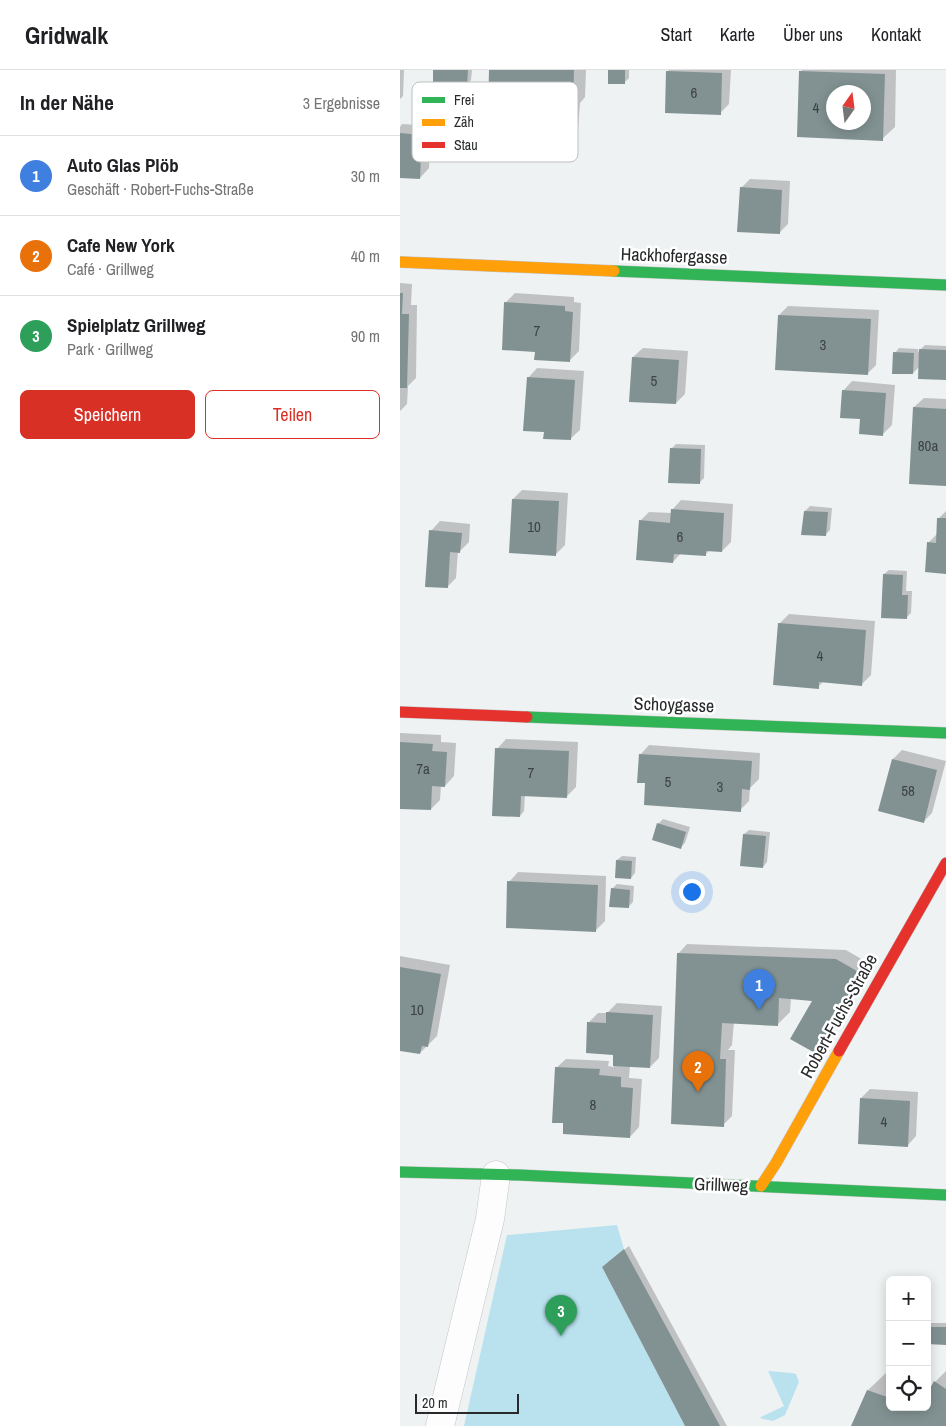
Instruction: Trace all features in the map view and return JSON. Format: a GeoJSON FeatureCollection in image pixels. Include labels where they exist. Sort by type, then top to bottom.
{"type":"FeatureCollection","features":[{"type":"Feature","properties":{"kind":"street","name":"Hackhofergasse"},"geometry":{"type":"LineString","coordinates":[[400,262],[946,285]]}},
{"type":"Feature","properties":{"kind":"street","name":"Schoygasse"},"geometry":{"type":"LineString","coordinates":[[400,712],[946,733]]}},
{"type":"Feature","properties":{"kind":"street","name":"Robert-Fuchs-Straße"},"geometry":{"type":"LineString","coordinates":[[761,1186],[776,1163],[946,863]]}},
{"type":"Feature","properties":{"kind":"street","name":"Grillweg"},"geometry":{"type":"LineString","coordinates":[[400,1172],[946,1195]]}},
{"type":"Feature","properties":{"kind":"street"},"geometry":{"type":"LineString","coordinates":[[440,1426],[490,1219],[496,1175]]}},
{"type":"Feature","properties":{"kind":"shaded area"},"geometry":{"type":"Polygon","coordinates":[[[617,1225],[624,1249],[602,1267],[685,1426],[464,1426],[507,1235],[617,1225]]]}},
{"type":"Feature","properties":{"kind":"shaded area"},"geometry":{"type":"Polygon","coordinates":[[[768,1371],[796,1374],[799,1382],[785,1415],[773,1421],[759,1418],[784,1406],[768,1371]]]}},
{"type":"Feature","properties":{"kind":"building"},"geometry":{"type":"Polygon","coordinates":[[[433,70],[468,70],[467,82],[433,82],[433,70]]]}},
{"type":"Feature","properties":{"kind":"building"},"geometry":{"type":"Polygon","coordinates":[[[489,70],[574,70],[574,82],[489,82],[489,70]]]}},
{"type":"Feature","properties":{"kind":"building"},"geometry":{"type":"Polygon","coordinates":[[[608,70],[625,70],[625,84],[608,84],[608,70]]]}},
{"type":"Feature","properties":{"kind":"building"},"geometry":{"type":"Polygon","coordinates":[[[666,71],[722,73],[721,115],[665,113],[666,71]]]}},
{"type":"Feature","properties":{"kind":"building"},"geometry":{"type":"Polygon","coordinates":[[[799,71],[885,74],[883,141],[797,137],[799,71]]]}},
{"type":"Feature","properties":{"kind":"building"},"geometry":{"type":"Polygon","coordinates":[[[400,133],[412,134],[412,162],[421,162],[420,179],[400,178],[400,133]]]}},
{"type":"Feature","properties":{"kind":"building"},"geometry":{"type":"Polygon","coordinates":[[[740,187],[782,190],[780,234],[737,232],[740,187]]]}},
{"type":"Feature","properties":{"kind":"building"},"geometry":{"type":"Polygon","coordinates":[[[400,293],[403,293],[402,314],[409,314],[407,388],[400,388],[400,293]]]}},
{"type":"Feature","properties":{"kind":"building"},"geometry":{"type":"Polygon","coordinates":[[[504,302],[565,306],[565,311],[573,312],[570,362],[534,360],[535,352],[502,350],[504,302]]]}},
{"type":"Feature","properties":{"kind":"building"},"geometry":{"type":"Polygon","coordinates":[[[778,315],[871,319],[868,375],[775,370],[778,315]]]}},
{"type":"Feature","properties":{"kind":"building"},"geometry":{"type":"Polygon","coordinates":[[[919,349],[946,350],[946,380],[918,379],[919,349]]]}},
{"type":"Feature","properties":{"kind":"building"},"geometry":{"type":"Polygon","coordinates":[[[893,352],[914,353],[913,374],[892,374],[893,352]]]}},
{"type":"Feature","properties":{"kind":"building"},"geometry":{"type":"Polygon","coordinates":[[[632,357],[679,360],[676,404],[629,402],[632,357]]]}},
{"type":"Feature","properties":{"kind":"building"},"geometry":{"type":"Polygon","coordinates":[[[527,377],[575,380],[571,440],[543,439],[544,432],[523,431],[527,377]]]}},
{"type":"Feature","properties":{"kind":"building"},"geometry":{"type":"Polygon","coordinates":[[[842,390],[886,393],[883,436],[859,434],[860,419],[840,418],[842,390]]]}},
{"type":"Feature","properties":{"kind":"building"},"geometry":{"type":"Polygon","coordinates":[[[913,407],[946,409],[946,486],[909,484],[913,407]]]}},
{"type":"Feature","properties":{"kind":"building"},"geometry":{"type":"Polygon","coordinates":[[[670,448],[701,449],[700,484],[668,483],[670,448]]]}},
{"type":"Feature","properties":{"kind":"building"},"geometry":{"type":"Polygon","coordinates":[[[512,499],[559,501],[556,556],[509,553],[512,499]]]}},
{"type":"Feature","properties":{"kind":"building"},"geometry":{"type":"Polygon","coordinates":[[[671,509],[724,513],[722,552],[706,551],[706,556],[674,554],[673,563],[636,560],[639,520],[670,523],[671,509]]]}},
{"type":"Feature","properties":{"kind":"building"},"geometry":{"type":"Polygon","coordinates":[[[804,511],[828,512],[826,536],[801,535],[804,511]]]}},
{"type":"Feature","properties":{"kind":"building"},"geometry":{"type":"Polygon","coordinates":[[[937,518],[946,518],[946,574],[925,572],[927,542],[936,543],[937,518]]]}},
{"type":"Feature","properties":{"kind":"building"},"geometry":{"type":"Polygon","coordinates":[[[429,530],[462,533],[460,553],[450,552],[448,588],[425,587],[429,530]]]}},
{"type":"Feature","properties":{"kind":"building"},"geometry":{"type":"Polygon","coordinates":[[[883,574],[903,575],[902,595],[908,595],[907,619],[881,618],[883,574]]]}},
{"type":"Feature","properties":{"kind":"building"},"geometry":{"type":"Polygon","coordinates":[[[778,623],[866,630],[862,686],[819,682],[819,689],[773,685],[778,623]]]}},
{"type":"Feature","properties":{"kind":"building"},"geometry":{"type":"Polygon","coordinates":[[[400,742],[433,744],[432,751],[447,752],[445,787],[432,786],[431,810],[400,809],[400,742]]]}},
{"type":"Feature","properties":{"kind":"building"},"geometry":{"type":"Polygon","coordinates":[[[495,748],[569,751],[567,798],[521,796],[520,817],[492,816],[495,748]]]}},
{"type":"Feature","properties":{"kind":"building"},"geometry":{"type":"Polygon","coordinates":[[[639,754],[752,761],[750,790],[742,789],[741,812],[644,805],[645,783],[637,783],[639,754]]]}},
{"type":"Feature","properties":{"kind":"building"},"geometry":{"type":"Polygon","coordinates":[[[892,759],[937,770],[924,823],[878,811],[892,759]]]}},
{"type":"Feature","properties":{"kind":"building"},"geometry":{"type":"Polygon","coordinates":[[[657,823],[686,832],[681,849],[652,840],[657,823]]]}},
{"type":"Feature","properties":{"kind":"building"},"geometry":{"type":"Polygon","coordinates":[[[743,834],[766,836],[763,868],[740,866],[743,834]]]}},
{"type":"Feature","properties":{"kind":"building"},"geometry":{"type":"Polygon","coordinates":[[[616,860],[632,861],[631,879],[615,878],[616,860]]]}},
{"type":"Feature","properties":{"kind":"building"},"geometry":{"type":"Polygon","coordinates":[[[507,881],[598,885],[596,932],[506,928],[507,881]]]}},
{"type":"Feature","properties":{"kind":"building"},"geometry":{"type":"Polygon","coordinates":[[[611,888],[630,890],[629,908],[609,907],[611,888]]]}},
{"type":"Feature","properties":{"kind":"building"},"geometry":{"type":"Polygon","coordinates":[[[677,953],[836,959],[862,974],[815,1053],[790,1039],[812,1001],[779,998],[778,1026],[722,1023],[720,1059],[726,1059],[724,1127],[671,1124],[677,953]]]}},
{"type":"Feature","properties":{"kind":"building"},"geometry":{"type":"Polygon","coordinates":[[[400,967],[441,974],[428,1047],[422,1046],[420,1054],[400,1051],[400,967]]]}},
{"type":"Feature","properties":{"kind":"building"},"geometry":{"type":"Polygon","coordinates":[[[606,1012],[653,1015],[650,1068],[613,1066],[613,1055],[586,1053],[587,1022],[606,1023],[606,1012]]]}},
{"type":"Feature","properties":{"kind":"building"},"geometry":{"type":"Polygon","coordinates":[[[555,1067],[600,1069],[599,1075],[621,1077],[621,1087],[633,1088],[630,1138],[563,1134],[563,1123],[552,1123],[555,1067]]]}},
{"type":"Feature","properties":{"kind":"building"},"geometry":{"type":"Polygon","coordinates":[[[860,1098],[910,1101],[908,1147],[858,1144],[860,1098]]]}},
{"type":"Feature","properties":{"kind":"building"},"geometry":{"type":"Polygon","coordinates":[[[624,1249],[720,1426],[685,1426],[602,1267],[624,1249]]]}},
{"type":"Feature","properties":{"kind":"building"},"geometry":{"type":"Polygon","coordinates":[[[931,1327],[946,1327],[946,1345],[931,1344],[931,1327]]]}},
{"type":"Feature","properties":{"kind":"building"},"geometry":{"type":"Polygon","coordinates":[[[934,1381],[946,1389],[946,1426],[851,1426],[867,1390],[886,1397],[886,1411],[931,1411],[931,1387],[934,1381]]]}},
{"type":"Feature","properties":{"kind":"traffic: fast"},"geometry":{"type":"LineString","coordinates":[[614,271],[946,285]]}},
{"type":"Feature","properties":{"kind":"traffic: fast"},"geometry":{"type":"LineString","coordinates":[[527,717],[946,733]]}},
{"type":"Feature","properties":{"kind":"traffic: fast"},"geometry":{"type":"LineString","coordinates":[[400,1172],[519,1175],[946,1195]]}},
{"type":"Feature","properties":{"kind":"traffic: slow"},"geometry":{"type":"LineString","coordinates":[[400,262],[614,271]]}},
{"type":"Feature","properties":{"kind":"traffic: slow"},"geometry":{"type":"LineString","coordinates":[[761,1186],[839,1051]]}},
{"type":"Feature","properties":{"kind":"traffic: jam"},"geometry":{"type":"LineString","coordinates":[[400,712],[527,717]]}},
{"type":"Feature","properties":{"kind":"traffic: jam"},"geometry":{"type":"LineString","coordinates":[[839,1051],[946,863]]}},
{"type":"Feature","properties":{"kind":"place","name":"Auto Glas Plöb"},"geometry":{"type":"Point","coordinates":[759,1010]}},
{"type":"Feature","properties":{"kind":"place","name":"Cafe New York"},"geometry":{"type":"Point","coordinates":[698,1092]}},
{"type":"Feature","properties":{"kind":"place","name":"Spielplatz Grillweg"},"geometry":{"type":"Point","coordinates":[561,1336]}}]}
